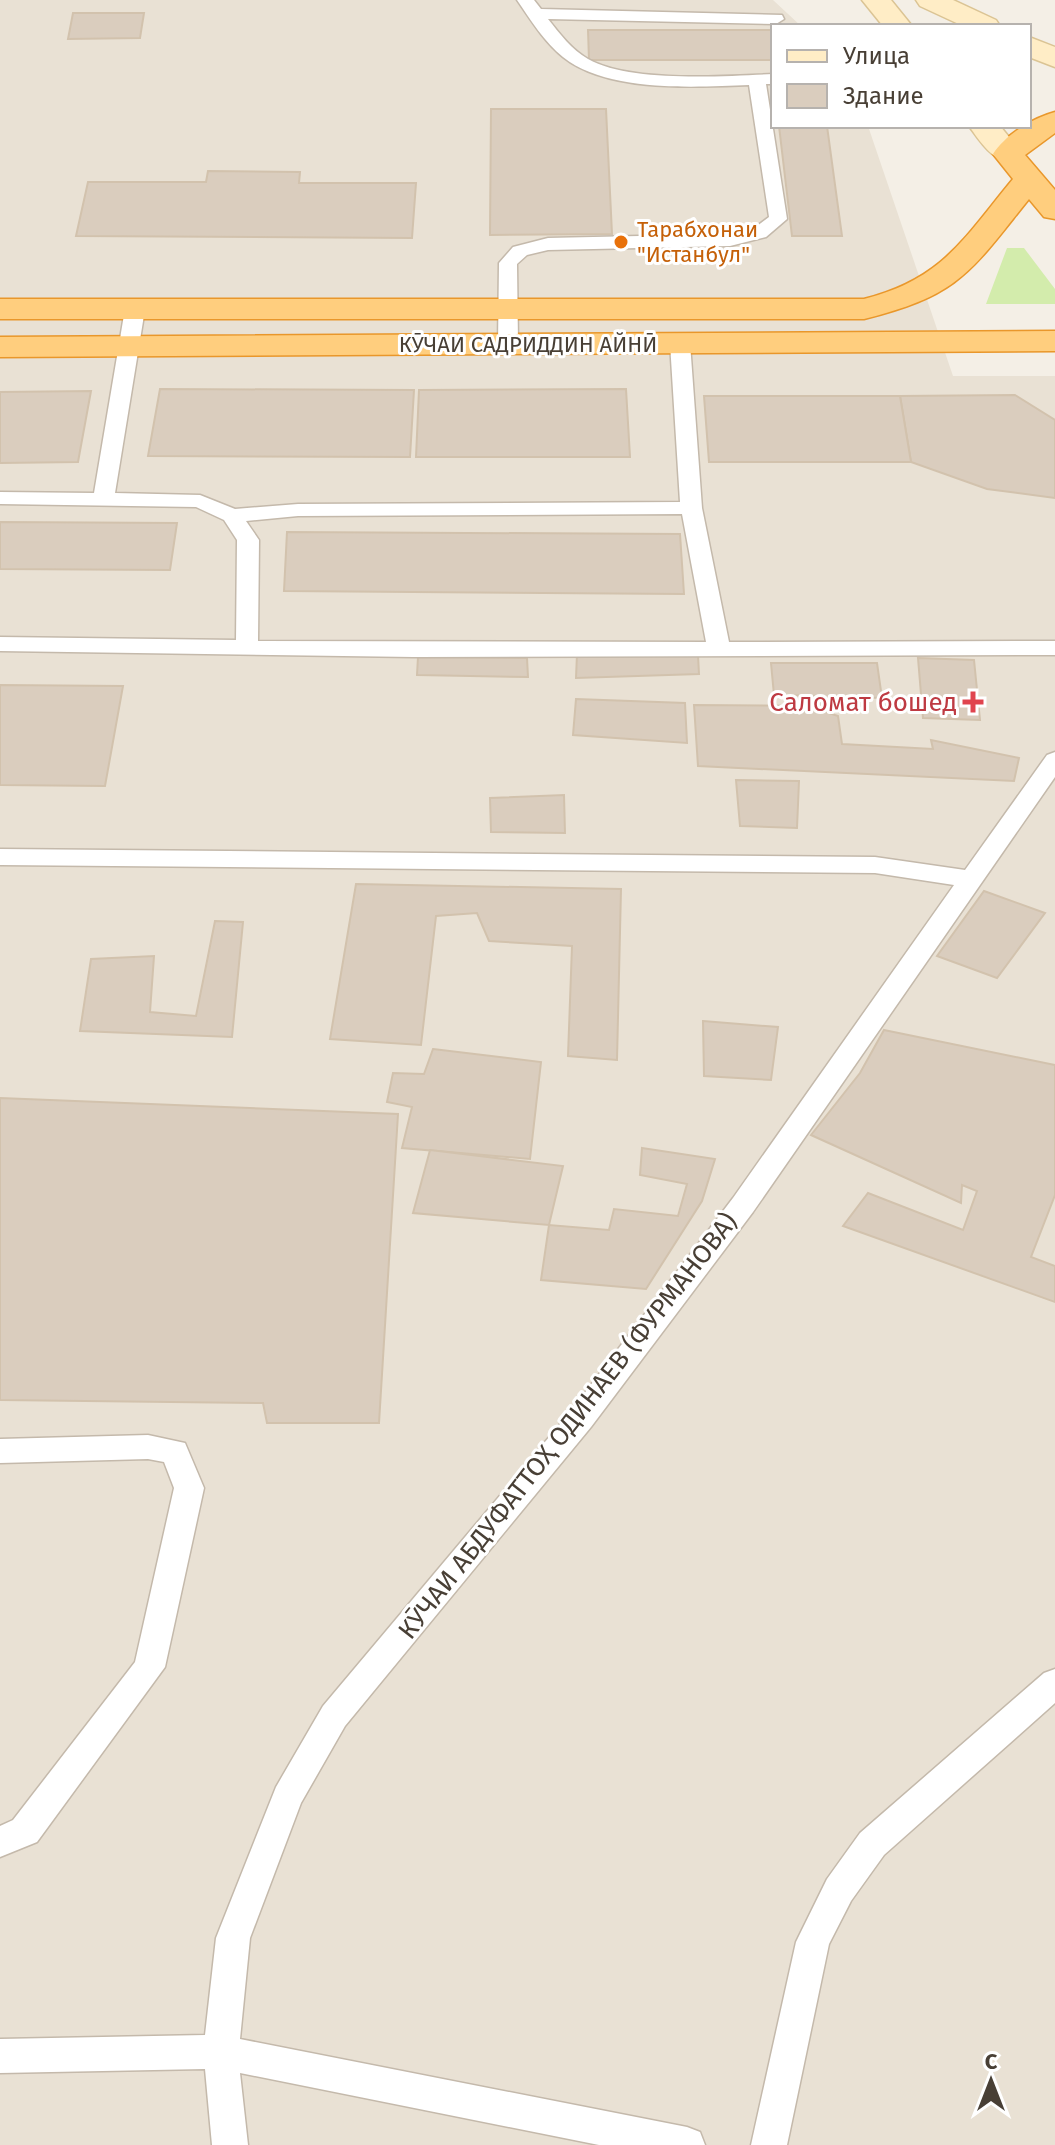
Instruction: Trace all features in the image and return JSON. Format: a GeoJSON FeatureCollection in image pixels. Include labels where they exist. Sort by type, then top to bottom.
{"type":"FeatureCollection","features":[{"type":"Feature","properties":{"kind":"highway"},"geometry":{"type":"LineString","coordinates":[[1055,121],[1025,138],[1008,154],[1055,210]]}},
{"type":"Feature","properties":{"kind":"highway","name":"КӮЧАИ САДРИДДИН АЙНӢ"},"geometry":{"type":"LineString","coordinates":[[0,309],[864,309],[898,302],[948,277],[965,261],[1029,179]]}},
{"type":"Feature","properties":{"kind":"highway","name":"КӮЧАИ САДРИДДИН АЙНӢ"},"geometry":{"type":"LineString","coordinates":[[0,347],[1055,341]]}},
{"type":"Feature","properties":{"kind":"main road"},"geometry":{"type":"LineString","coordinates":[[876,0],[896,24]]}},
{"type":"Feature","properties":{"kind":"main road"},"geometry":{"type":"LineString","coordinates":[[930,0],[982,24]]}},
{"type":"Feature","properties":{"kind":"main road"},"geometry":{"type":"LineString","coordinates":[[1031,47],[1055,58]]}},
{"type":"Feature","properties":{"kind":"main road"},"geometry":{"type":"LineString","coordinates":[[986,128],[1008,154]]}},
{"type":"Feature","properties":{"kind":"lane"},"geometry":{"type":"LineString","coordinates":[[531,7],[776,19]]}},
{"type":"Feature","properties":{"kind":"lane"},"geometry":{"type":"LineString","coordinates":[[508,344],[508,263],[520,251],[548,244],[730,240],[759,233],[778,219],[765,80],[620,77],[587,67],[568,54],[531,7]]}},
{"type":"Feature","properties":{"kind":"lane"},"geometry":{"type":"LineString","coordinates":[[104,498],[135,309]]}},
{"type":"Feature","properties":{"kind":"lane"},"geometry":{"type":"LineString","coordinates":[[680,343],[691,508],[719,650]]}},
{"type":"Feature","properties":{"kind":"lane"},"geometry":{"type":"LineString","coordinates":[[0,498],[200,501],[232,516],[298,510],[691,508]]}},
{"type":"Feature","properties":{"kind":"lane"},"geometry":{"type":"LineString","coordinates":[[232,516],[248,540],[247,648]]}},
{"type":"Feature","properties":{"kind":"lane"},"geometry":{"type":"LineString","coordinates":[[0,644],[719,650],[1055,648]]}},
{"type":"Feature","properties":{"kind":"lane","name":"КӮЧАИ АБДУФАТТОҲ ОДИНАЕВ (ФУРМАНОВА)"},"geometry":{"type":"LineString","coordinates":[[230,2145],[221,2052],[233,1938],[287,1797],[334,1716],[581,1419],[743,1205],[1055,760]]}},
{"type":"Feature","properties":{"kind":"lane"},"geometry":{"type":"LineString","coordinates":[[0,857],[875,865],[973,880]]}},
{"type":"Feature","properties":{"kind":"lane"},"geometry":{"type":"LineString","coordinates":[[0,1451],[148,1447],[175,1452],[189,1488],[149,1667],[25,1831],[0,1842]]}},
{"type":"Feature","properties":{"kind":"lane"},"geometry":{"type":"LineString","coordinates":[[769,2145],[813,1942],[839,1890],[872,1844],[1055,1683]]}},
{"type":"Feature","properties":{"kind":"lane"},"geometry":{"type":"LineString","coordinates":[[0,2056],[221,2052],[687,2145]]}},
{"type":"Feature","properties":{"kind":"shaded area"},"geometry":{"type":"Polygon","coordinates":[[[0,0],[773,0],[799,24],[771,24],[771,128],[869,128],[953,376],[1055,376],[1055,2145],[0,2145],[0,0]]]}},
{"type":"Feature","properties":{"kind":"green space"},"geometry":{"type":"Polygon","coordinates":[[[1007,248],[1024,248],[1055,289],[1055,304],[986,304],[1007,248]]]}},
{"type":"Feature","properties":{"kind":"building"},"geometry":{"type":"Polygon","coordinates":[[[73,13],[144,13],[140,38],[68,39],[73,13]]]}},
{"type":"Feature","properties":{"kind":"building"},"geometry":{"type":"Polygon","coordinates":[[[588,30],[771,30],[771,60],[589,60],[588,30]]]}},
{"type":"Feature","properties":{"kind":"building"},"geometry":{"type":"Polygon","coordinates":[[[491,109],[606,109],[612,234],[490,235],[491,109]]]}},
{"type":"Feature","properties":{"kind":"building"},"geometry":{"type":"Polygon","coordinates":[[[779,128],[827,128],[842,236],[792,236],[779,128]]]}},
{"type":"Feature","properties":{"kind":"building"},"geometry":{"type":"Polygon","coordinates":[[[208,171],[300,172],[299,183],[416,183],[412,238],[76,236],[88,182],[206,182],[208,171]]]}},
{"type":"Feature","properties":{"kind":"building"},"geometry":{"type":"Polygon","coordinates":[[[160,389],[414,390],[410,457],[148,456],[160,389]]]}},
{"type":"Feature","properties":{"kind":"building"},"geometry":{"type":"Polygon","coordinates":[[[626,389],[630,457],[416,457],[419,390],[626,389]]]}},
{"type":"Feature","properties":{"kind":"building"},"geometry":{"type":"Polygon","coordinates":[[[91,391],[78,462],[0,463],[0,392],[91,391]]]}},
{"type":"Feature","properties":{"kind":"building"},"geometry":{"type":"Polygon","coordinates":[[[1015,395],[1055,420],[1055,498],[987,489],[911,462],[900,396],[1015,395]]]}},
{"type":"Feature","properties":{"kind":"building"},"geometry":{"type":"Polygon","coordinates":[[[704,396],[900,396],[911,462],[709,462],[704,396]]]}},
{"type":"Feature","properties":{"kind":"building"},"geometry":{"type":"Polygon","coordinates":[[[0,522],[177,523],[170,570],[0,569],[0,522]]]}},
{"type":"Feature","properties":{"kind":"building"},"geometry":{"type":"Polygon","coordinates":[[[287,532],[680,534],[684,594],[284,591],[287,532]]]}},
{"type":"Feature","properties":{"kind":"building"},"geometry":{"type":"Polygon","coordinates":[[[577,654],[698,655],[699,674],[576,678],[577,654]]]}},
{"type":"Feature","properties":{"kind":"building"},"geometry":{"type":"Polygon","coordinates":[[[418,657],[527,658],[528,677],[417,675],[418,657]]]}},
{"type":"Feature","properties":{"kind":"building"},"geometry":{"type":"Polygon","coordinates":[[[918,658],[974,660],[980,720],[923,718],[918,658]]]}},
{"type":"Feature","properties":{"kind":"building"},"geometry":{"type":"Polygon","coordinates":[[[771,663],[877,663],[882,698],[845,697],[846,707],[817,707],[817,696],[774,695],[771,663]]]}},
{"type":"Feature","properties":{"kind":"building"},"geometry":{"type":"Polygon","coordinates":[[[0,685],[123,686],[105,786],[0,785],[0,685]]]}},
{"type":"Feature","properties":{"kind":"building"},"geometry":{"type":"Polygon","coordinates":[[[576,699],[685,703],[687,743],[573,735],[576,699]]]}},
{"type":"Feature","properties":{"kind":"building"},"geometry":{"type":"Polygon","coordinates":[[[694,705],[808,706],[838,716],[842,744],[933,749],[931,740],[1019,758],[1014,781],[698,766],[694,705]]]}},
{"type":"Feature","properties":{"kind":"building"},"geometry":{"type":"Polygon","coordinates":[[[736,780],[799,781],[797,828],[740,826],[736,780]]]}},
{"type":"Feature","properties":{"kind":"building"},"geometry":{"type":"Polygon","coordinates":[[[564,795],[565,833],[491,832],[490,798],[564,795]]]}},
{"type":"Feature","properties":{"kind":"building"},"geometry":{"type":"Polygon","coordinates":[[[356,884],[621,889],[617,1060],[568,1056],[572,946],[489,941],[477,913],[436,916],[421,1045],[330,1039],[356,884]]]}},
{"type":"Feature","properties":{"kind":"building"},"geometry":{"type":"Polygon","coordinates":[[[984,891],[1045,913],[997,978],[937,956],[984,891]]]}},
{"type":"Feature","properties":{"kind":"building"},"geometry":{"type":"Polygon","coordinates":[[[215,921],[243,922],[232,1037],[80,1031],[91,959],[154,956],[150,1012],[196,1016],[215,921]]]}},
{"type":"Feature","properties":{"kind":"building"},"geometry":{"type":"Polygon","coordinates":[[[703,1021],[778,1027],[771,1080],[704,1076],[703,1021]]]}},
{"type":"Feature","properties":{"kind":"building"},"geometry":{"type":"Polygon","coordinates":[[[884,1030],[1055,1065],[1055,1195],[1031,1257],[1055,1266],[1055,1302],[843,1226],[868,1193],[963,1230],[977,1191],[962,1185],[961,1203],[811,1135],[860,1073],[884,1030]]]}},
{"type":"Feature","properties":{"kind":"building"},"geometry":{"type":"Polygon","coordinates":[[[433,1049],[541,1062],[530,1159],[402,1148],[412,1107],[387,1102],[393,1073],[424,1074],[433,1049]]]}},
{"type":"Feature","properties":{"kind":"building"},"geometry":{"type":"Polygon","coordinates":[[[0,1098],[398,1114],[379,1423],[267,1423],[263,1403],[0,1400],[0,1098]]]}},
{"type":"Feature","properties":{"kind":"building"},"geometry":{"type":"Polygon","coordinates":[[[642,1148],[715,1159],[702,1201],[646,1289],[541,1280],[549,1225],[609,1230],[614,1209],[678,1216],[687,1184],[640,1175],[642,1148]]]}},
{"type":"Feature","properties":{"kind":"building"},"geometry":{"type":"Polygon","coordinates":[[[430,1150],[563,1166],[549,1225],[413,1213],[430,1150]]]}},
{"type":"Feature","properties":{"kind":"place","name":"Тарабхонаи \"Истанбул\""},"geometry":{"type":"Point","coordinates":[621,242]}},
{"type":"Feature","properties":{"kind":"place","name":"Саломат бошед"},"geometry":{"type":"Point","coordinates":[973,702]}}]}
